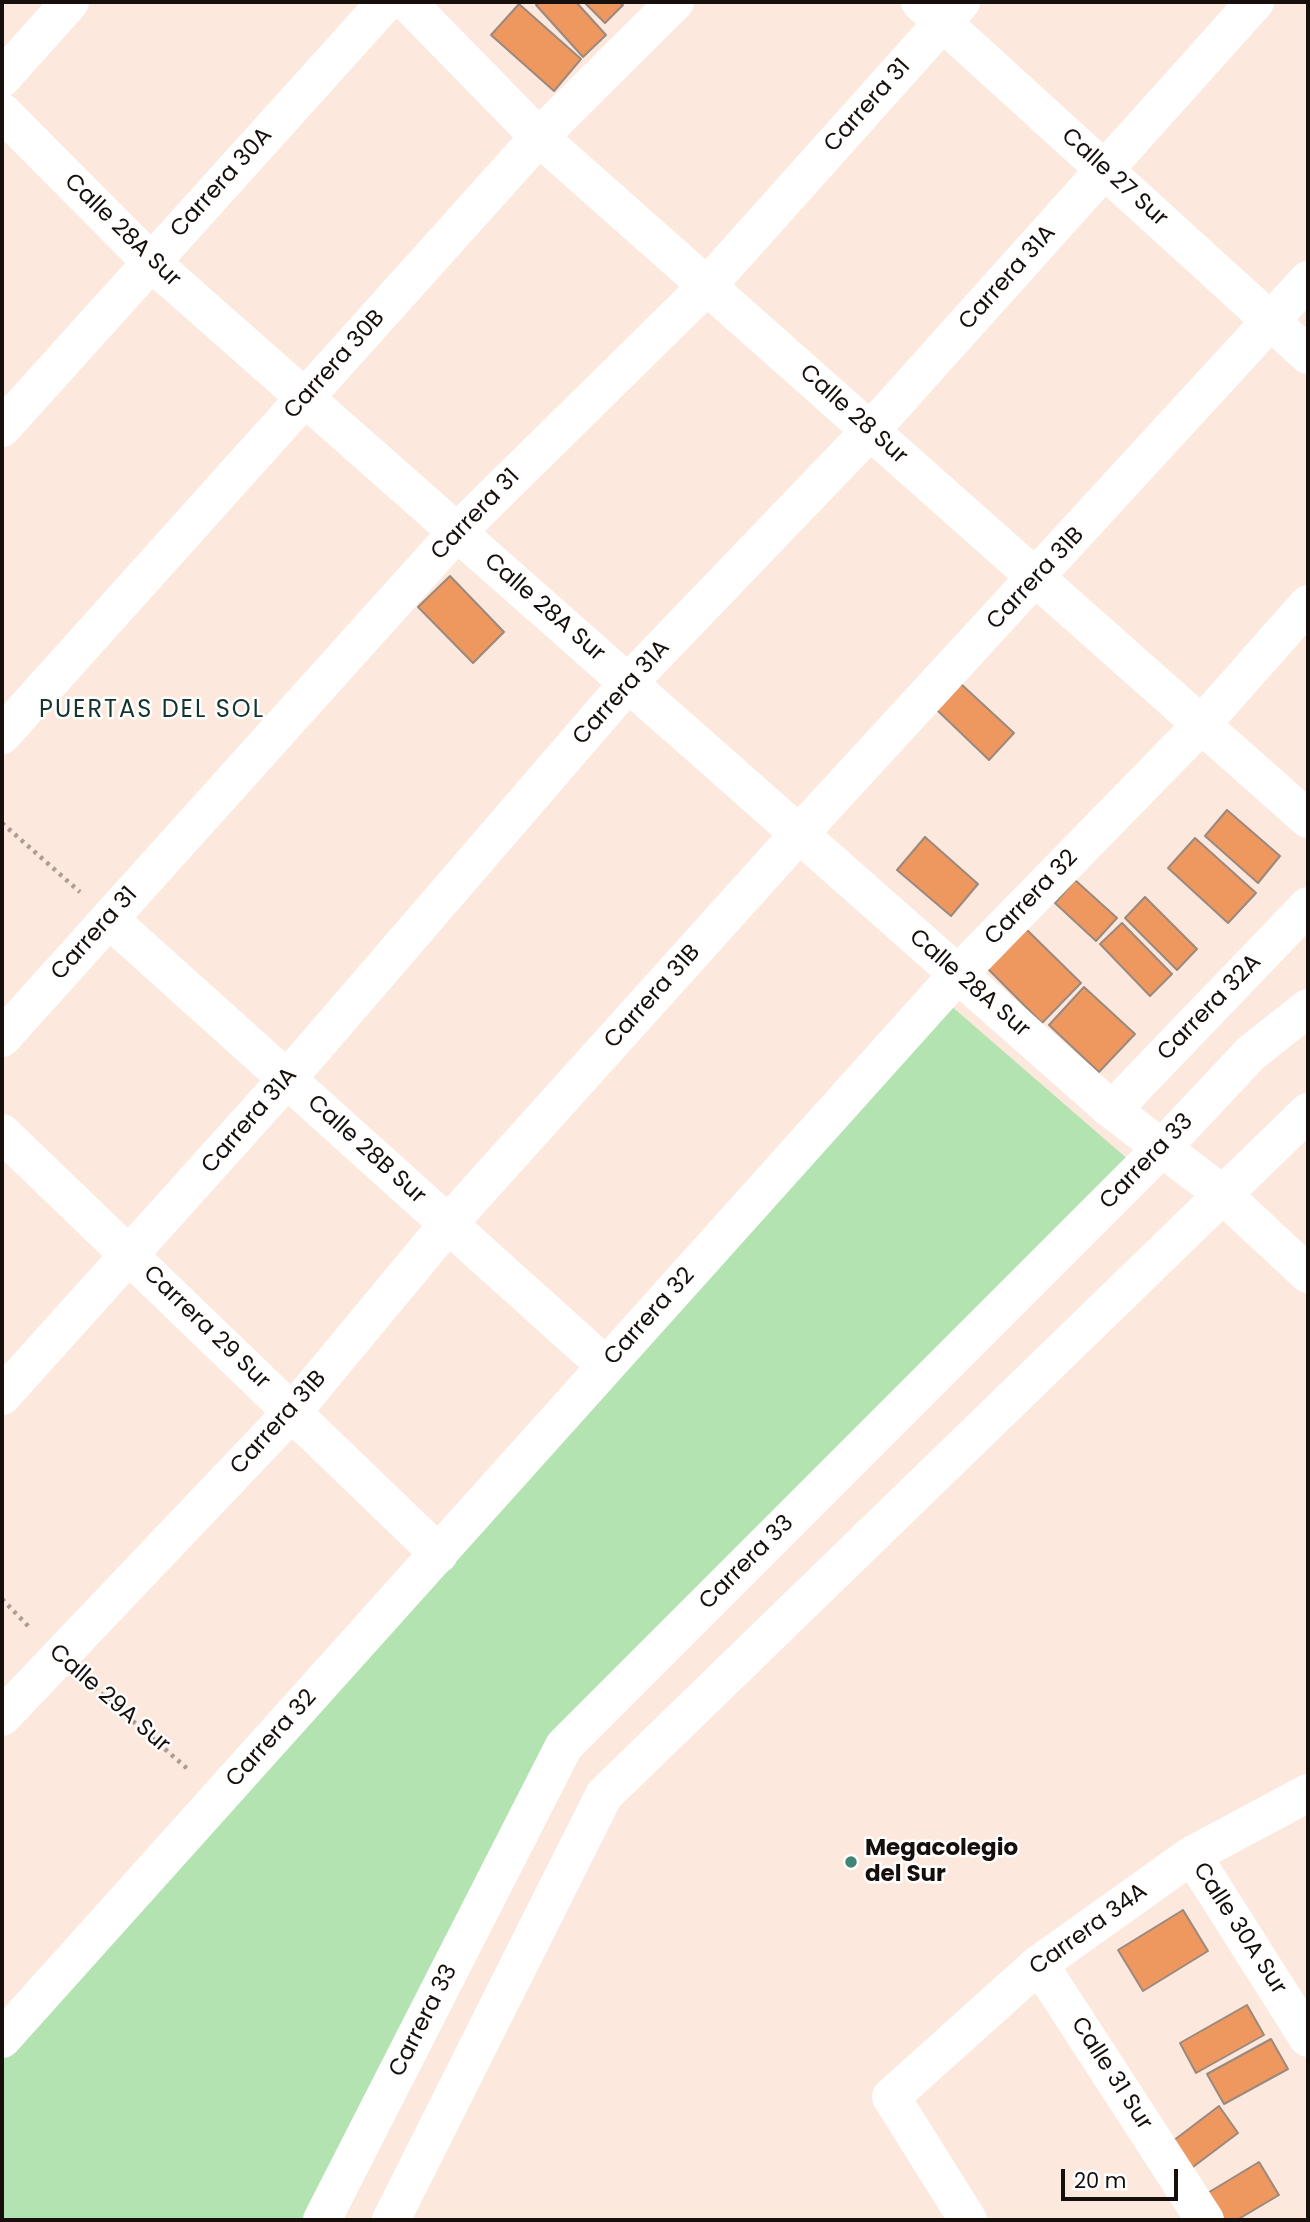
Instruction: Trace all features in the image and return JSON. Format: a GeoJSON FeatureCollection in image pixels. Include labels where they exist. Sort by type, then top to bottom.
{"type":"FeatureCollection","features":[{"type":"Feature","properties":{"kind":"street"},"geometry":{"type":"LineString","coordinates":[[2,78],[70,2]]}},
{"type":"Feature","properties":{"kind":"street","name":"Carrera 30A"},"geometry":{"type":"LineString","coordinates":[[2,428],[386,2]]}},
{"type":"Feature","properties":{"kind":"street","name":"Calle 28 Sur"},"geometry":{"type":"LineString","coordinates":[[407,2],[539,137],[1308,819]]}},
{"type":"Feature","properties":{"kind":"street","name":"Carrera 30B"},"geometry":{"type":"LineString","coordinates":[[2,735],[539,137],[676,2]]}},
{"type":"Feature","properties":{"kind":"street","name":"Carrera 31A"},"geometry":{"type":"LineString","coordinates":[[2,1396],[287,1079],[629,682],[870,431],[1255,2]]}},
{"type":"Feature","properties":{"kind":"street","name":"Calle 27 Sur"},"geometry":{"type":"LineString","coordinates":[[941,9],[1105,170],[1308,355]]}},
{"type":"Feature","properties":{"kind":"street","name":"Carrera 31"},"geometry":{"type":"LineString","coordinates":[[2,1038],[457,532],[707,286],[941,9]]}},
{"type":"Feature","properties":{"kind":"street","name":"Calle 28A Sur"},"geometry":{"type":"LineString","coordinates":[[2,112],[151,262],[1160,1150]]}},
{"type":"Feature","properties":{"kind":"street","name":"Carrera 31B"},"geometry":{"type":"LineString","coordinates":[[2,1717],[293,1411],[448,1224],[799,834],[1037,579],[1308,280]]}},
{"type":"Feature","properties":{"kind":"street","name":"Carrera 32"},"geometry":{"type":"LineString","coordinates":[[3,2034],[439,1554],[958,974],[1201,725],[1308,604]]}},
{"type":"Feature","properties":{"kind":"street","name":"Carrera 32A"},"geometry":{"type":"LineString","coordinates":[[1112,1110],[1308,906]]}},
{"type":"Feature","properties":{"kind":"street","name":"Calle 28B Sur"},"geometry":{"type":"LineString","coordinates":[[109,919],[606,1366]]}},
{"type":"Feature","properties":{"kind":"street","name":"Carrera 33"},"geometry":{"type":"LineString","coordinates":[[322,2220],[564,1746],[1160,1150],[1251,1053],[1308,1008]]}},
{"type":"Feature","properties":{"kind":"street"},"geometry":{"type":"LineString","coordinates":[[391,2220],[604,1795],[1221,1193],[1308,1112]]}},
{"type":"Feature","properties":{"kind":"street","name":"Carrera 29 Sur"},"geometry":{"type":"LineString","coordinates":[[2,1133],[439,1554]]}},
{"type":"Feature","properties":{"kind":"street"},"geometry":{"type":"LineString","coordinates":[[1160,1150],[1221,1193],[1308,1274]]}},
{"type":"Feature","properties":{"kind":"street","name":"Carrera 34A"},"geometry":{"type":"LineString","coordinates":[[968,2220],[891,2097],[1039,1964],[1192,1855],[1308,1793]]}},
{"type":"Feature","properties":{"kind":"street","name":"Calle 30A Sur"},"geometry":{"type":"LineString","coordinates":[[1192,1855],[1308,2038]]}},
{"type":"Feature","properties":{"kind":"street","name":"Calle 31 Sur"},"geometry":{"type":"LineString","coordinates":[[1039,1964],[1205,2220]]}},
{"type":"Feature","properties":{"kind":"path"},"geometry":{"type":"LineString","coordinates":[[2,822],[109,919]]}},
{"type":"Feature","properties":{"kind":"path","name":"Calle 29A Sur"},"geometry":{"type":"LineString","coordinates":[[2,1599],[58,1656],[220,1797]]}},
{"type":"Feature","properties":{"kind":"green space"},"geometry":{"type":"Polygon","coordinates":[[[942,998],[1138,1168],[560,1747],[319,2220],[2,2220],[2,2045],[942,998]]]}},
{"type":"Feature","properties":{"kind":"building"},"geometry":{"type":"Polygon","coordinates":[[[540,2],[576,2],[606,35],[583,57],[536,5],[540,2]]]}},
{"type":"Feature","properties":{"kind":"building"},"geometry":{"type":"Polygon","coordinates":[[[584,2],[619,2],[623,5],[605,23],[584,2]]]}},
{"type":"Feature","properties":{"kind":"building"},"geometry":{"type":"Polygon","coordinates":[[[519,4],[581,59],[554,91],[491,35],[519,4]]]}},
{"type":"Feature","properties":{"kind":"building"},"geometry":{"type":"Polygon","coordinates":[[[450,576],[504,632],[473,663],[418,607],[450,576]]]}},
{"type":"Feature","properties":{"kind":"building"},"geometry":{"type":"Polygon","coordinates":[[[961,684],[1014,733],[989,760],[937,710],[961,684]]]}},
{"type":"Feature","properties":{"kind":"building"},"geometry":{"type":"Polygon","coordinates":[[[1227,810],[1280,856],[1258,883],[1205,836],[1227,810]]]}},
{"type":"Feature","properties":{"kind":"building"},"geometry":{"type":"Polygon","coordinates":[[[925,837],[978,884],[951,916],[897,870],[925,837]]]}},
{"type":"Feature","properties":{"kind":"building"},"geometry":{"type":"Polygon","coordinates":[[[1195,838],[1256,893],[1228,923],[1168,868],[1195,838]]]}},
{"type":"Feature","properties":{"kind":"building"},"geometry":{"type":"Polygon","coordinates":[[[1075,880],[1117,918],[1096,941],[1055,903],[1075,880]]]}},
{"type":"Feature","properties":{"kind":"building"},"geometry":{"type":"Polygon","coordinates":[[[1145,897],[1197,949],[1177,970],[1125,918],[1145,897]]]}},
{"type":"Feature","properties":{"kind":"building"},"geometry":{"type":"Polygon","coordinates":[[[1122,923],[1172,974],[1150,996],[1100,944],[1122,923]]]}},
{"type":"Feature","properties":{"kind":"building"},"geometry":{"type":"Polygon","coordinates":[[[1025,928],[1081,983],[1042,1023],[987,968],[1025,928]]]}},
{"type":"Feature","properties":{"kind":"building"},"geometry":{"type":"Polygon","coordinates":[[[1084,987],[1135,1034],[1099,1072],[1049,1025],[1084,987]]]}},
{"type":"Feature","properties":{"kind":"building"},"geometry":{"type":"Polygon","coordinates":[[[1183,1910],[1208,1951],[1143,1991],[1118,1950],[1183,1910]]]}},
{"type":"Feature","properties":{"kind":"building"},"geometry":{"type":"Polygon","coordinates":[[[1247,2005],[1264,2035],[1196,2073],[1180,2043],[1247,2005]]]}},
{"type":"Feature","properties":{"kind":"building"},"geometry":{"type":"Polygon","coordinates":[[[1271,2039],[1288,2069],[1224,2104],[1207,2074],[1271,2039]]]}},
{"type":"Feature","properties":{"kind":"building"},"geometry":{"type":"Polygon","coordinates":[[[1219,2106],[1238,2133],[1189,2170],[1169,2144],[1219,2106]]]}},
{"type":"Feature","properties":{"kind":"building"},"geometry":{"type":"Polygon","coordinates":[[[1259,2162],[1279,2195],[1237,2220],[1215,2220],[1201,2197],[1259,2162]]]}},
{"type":"Feature","properties":{"kind":"place","name":"Megacolegio del Sur"},"geometry":{"type":"Point","coordinates":[851,1862]}},
{"type":"Feature","properties":{"kind":"district","name":"PUERTAS DEL SOL"},"geometry":{"type":"Point","coordinates":[152,711]}}]}
